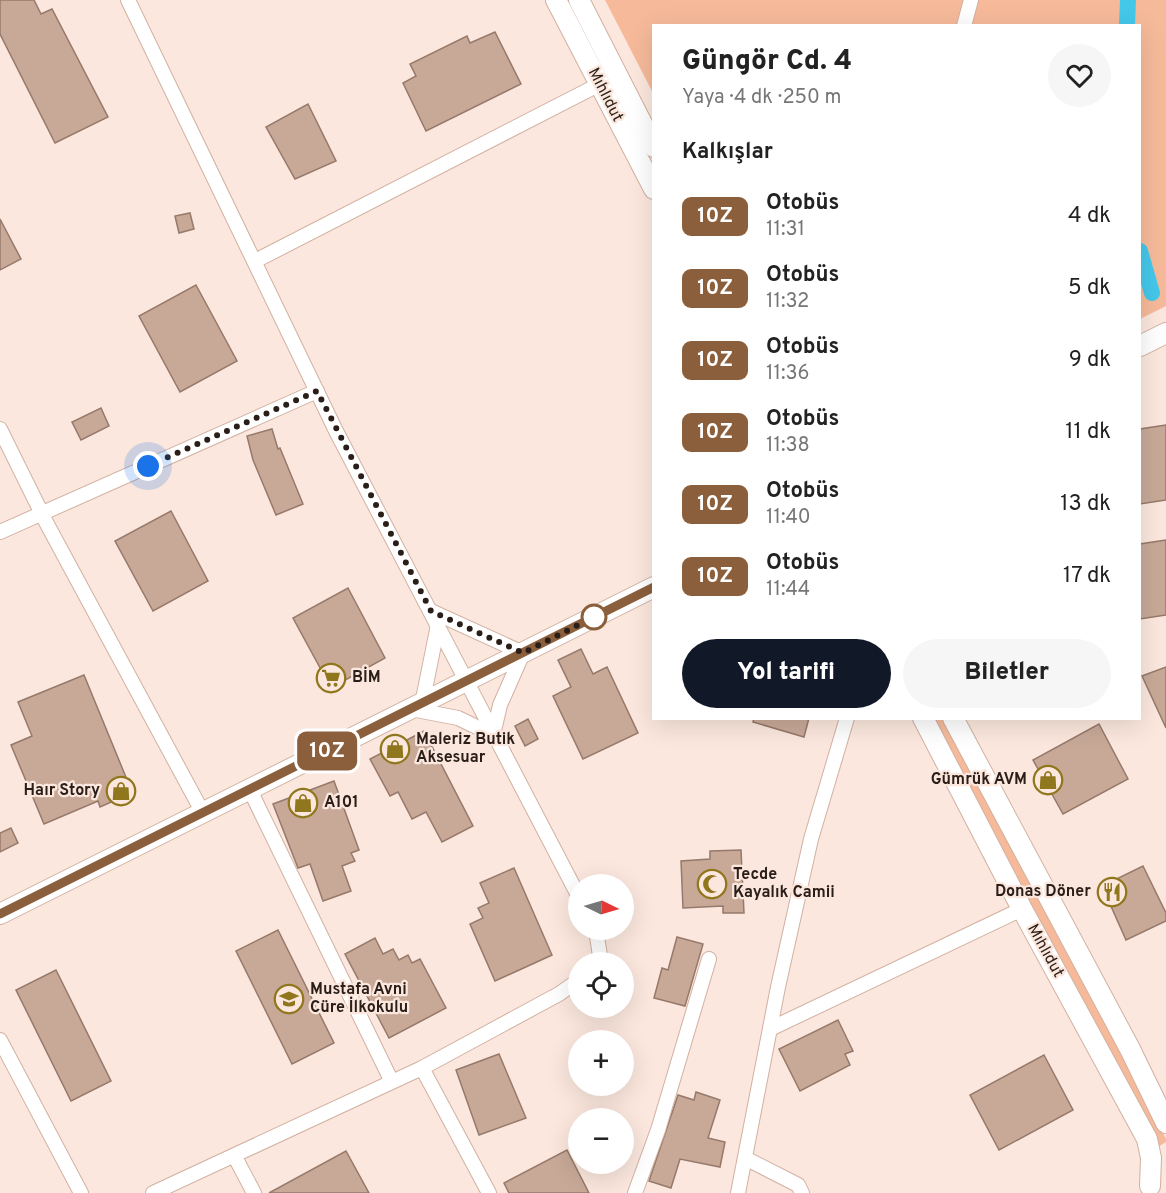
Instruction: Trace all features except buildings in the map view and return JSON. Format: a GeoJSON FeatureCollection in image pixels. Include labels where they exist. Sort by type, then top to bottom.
{"type":"FeatureCollection","features":[{"type":"Feature","properties":{"kind":"main road","name":"Mıhlıdut"},"geometry":{"type":"LineString","coordinates":[[556,0],[652,185]]}},
{"type":"Feature","properties":{"kind":"main road","name":"Mıhlıdut"},"geometry":{"type":"LineString","coordinates":[[579,0],[652,143]]}},
{"type":"Feature","properties":{"kind":"main road"},"geometry":{"type":"LineString","coordinates":[[1141,346],[1166,333]]}},
{"type":"Feature","properties":{"kind":"main road"},"geometry":{"type":"LineString","coordinates":[[0,914],[652,588]]}},
{"type":"Feature","properties":{"kind":"main road","name":"Mıhlıdut"},"geometry":{"type":"LineString","coordinates":[[924,720],[1022,909],[1147,1139],[1151,1158],[1150,1190]]}},
{"type":"Feature","properties":{"kind":"main road","name":"Mıhlıdut"},"geometry":{"type":"LineString","coordinates":[[954,720],[1130,1049],[1166,1123]]}},
{"type":"Feature","properties":{"kind":"main road"},"geometry":{"type":"LineString","coordinates":[[1150,1190],[1155,1174],[1166,1163]]}},
{"type":"Feature","properties":{"kind":"street"},"geometry":{"type":"LineString","coordinates":[[128,0],[317,391],[568,876]]}},
{"type":"Feature","properties":{"kind":"street"},"geometry":{"type":"LineString","coordinates":[[965,24],[971,0]]}},
{"type":"Feature","properties":{"kind":"street"},"geometry":{"type":"LineString","coordinates":[[255,261],[600,84]]}},
{"type":"Feature","properties":{"kind":"street"},"geometry":{"type":"LineString","coordinates":[[0,532],[317,391]]}},
{"type":"Feature","properties":{"kind":"street"},"geometry":{"type":"LineString","coordinates":[[0,429],[42,513],[203,813]]}},
{"type":"Feature","properties":{"kind":"street"},"geometry":{"type":"LineString","coordinates":[[431,611],[523,653],[500,705],[494,735]]}},
{"type":"Feature","properties":{"kind":"street"},"geometry":{"type":"LineString","coordinates":[[438,625],[417,706],[458,718],[494,735]]}},
{"type":"Feature","properties":{"kind":"street"},"geometry":{"type":"LineString","coordinates":[[738,1193],[811,838],[847,720]]}},
{"type":"Feature","properties":{"kind":"street"},"geometry":{"type":"LineString","coordinates":[[250,790],[391,1080]]}},
{"type":"Feature","properties":{"kind":"street"},"geometry":{"type":"LineString","coordinates":[[770,1029],[1022,909]]}},
{"type":"Feature","properties":{"kind":"street"},"geometry":{"type":"LineString","coordinates":[[635,1193],[658,1130],[709,959]]}},
{"type":"Feature","properties":{"kind":"street"},"geometry":{"type":"LineString","coordinates":[[153,1193],[235,1157],[391,1080],[422,1068],[568,988]]}},
{"type":"Feature","properties":{"kind":"street"},"geometry":{"type":"LineString","coordinates":[[0,1040],[81,1193]]}},
{"type":"Feature","properties":{"kind":"street"},"geometry":{"type":"LineString","coordinates":[[422,1068],[489,1193]]}},
{"type":"Feature","properties":{"kind":"street"},"geometry":{"type":"LineString","coordinates":[[235,1157],[254,1193]]}},
{"type":"Feature","properties":{"kind":"street"},"geometry":{"type":"LineString","coordinates":[[745,1158],[798,1185],[802,1193]]}},
{"type":"Feature","properties":{"kind":"shaded area"},"geometry":{"type":"Polygon","coordinates":[[[605,0],[1166,0],[1166,306],[1141,318],[1141,24],[652,24],[652,91],[605,0]]]}},
{"type":"Feature","properties":{"kind":"shaded area"},"geometry":{"type":"Polygon","coordinates":[[[933,720],[946,720],[1166,1139],[1166,1142],[1156,1148],[933,720]]]}},
{"type":"Feature","properties":{"kind":"waterway"},"geometry":{"type":"LineString","coordinates":[[1127,24],[1128,0]]}},
{"type":"Feature","properties":{"kind":"waterway"},"geometry":{"type":"LineString","coordinates":[[1141,254],[1152,293]]}},
{"type":"Feature","properties":{"kind":"bus line","name":"10Z"},"geometry":{"type":"LineString","coordinates":[[0,914],[652,588]]}},
{"type":"Feature","properties":{"kind":"place","name":"BİM"},"geometry":{"type":"Point","coordinates":[331,678]}},
{"type":"Feature","properties":{"kind":"place","name":"Maleriz Butik Aksesuar"},"geometry":{"type":"Point","coordinates":[395,749]}},
{"type":"Feature","properties":{"kind":"place","name":"Gümrük AVM"},"geometry":{"type":"Point","coordinates":[1048,780]}},
{"type":"Feature","properties":{"kind":"place","name":"Haır Story"},"geometry":{"type":"Point","coordinates":[121,791]}},
{"type":"Feature","properties":{"kind":"place","name":"A101"},"geometry":{"type":"Point","coordinates":[303,803]}},
{"type":"Feature","properties":{"kind":"place","name":"Tecde Kayalık Camii"},"geometry":{"type":"Point","coordinates":[712,884]}},
{"type":"Feature","properties":{"kind":"place","name":"Donas Döner"},"geometry":{"type":"Point","coordinates":[1112,892]}},
{"type":"Feature","properties":{"kind":"place","name":"Mustafa Avni Cüre İlkokulu"},"geometry":{"type":"Point","coordinates":[289,999]}},
{"type":"Feature","properties":{"kind":"route"},"geometry":{"type":"LineString","coordinates":[[148,466],[317,391],[431,611],[467,630],[523,653],[594,617]]}}]}
